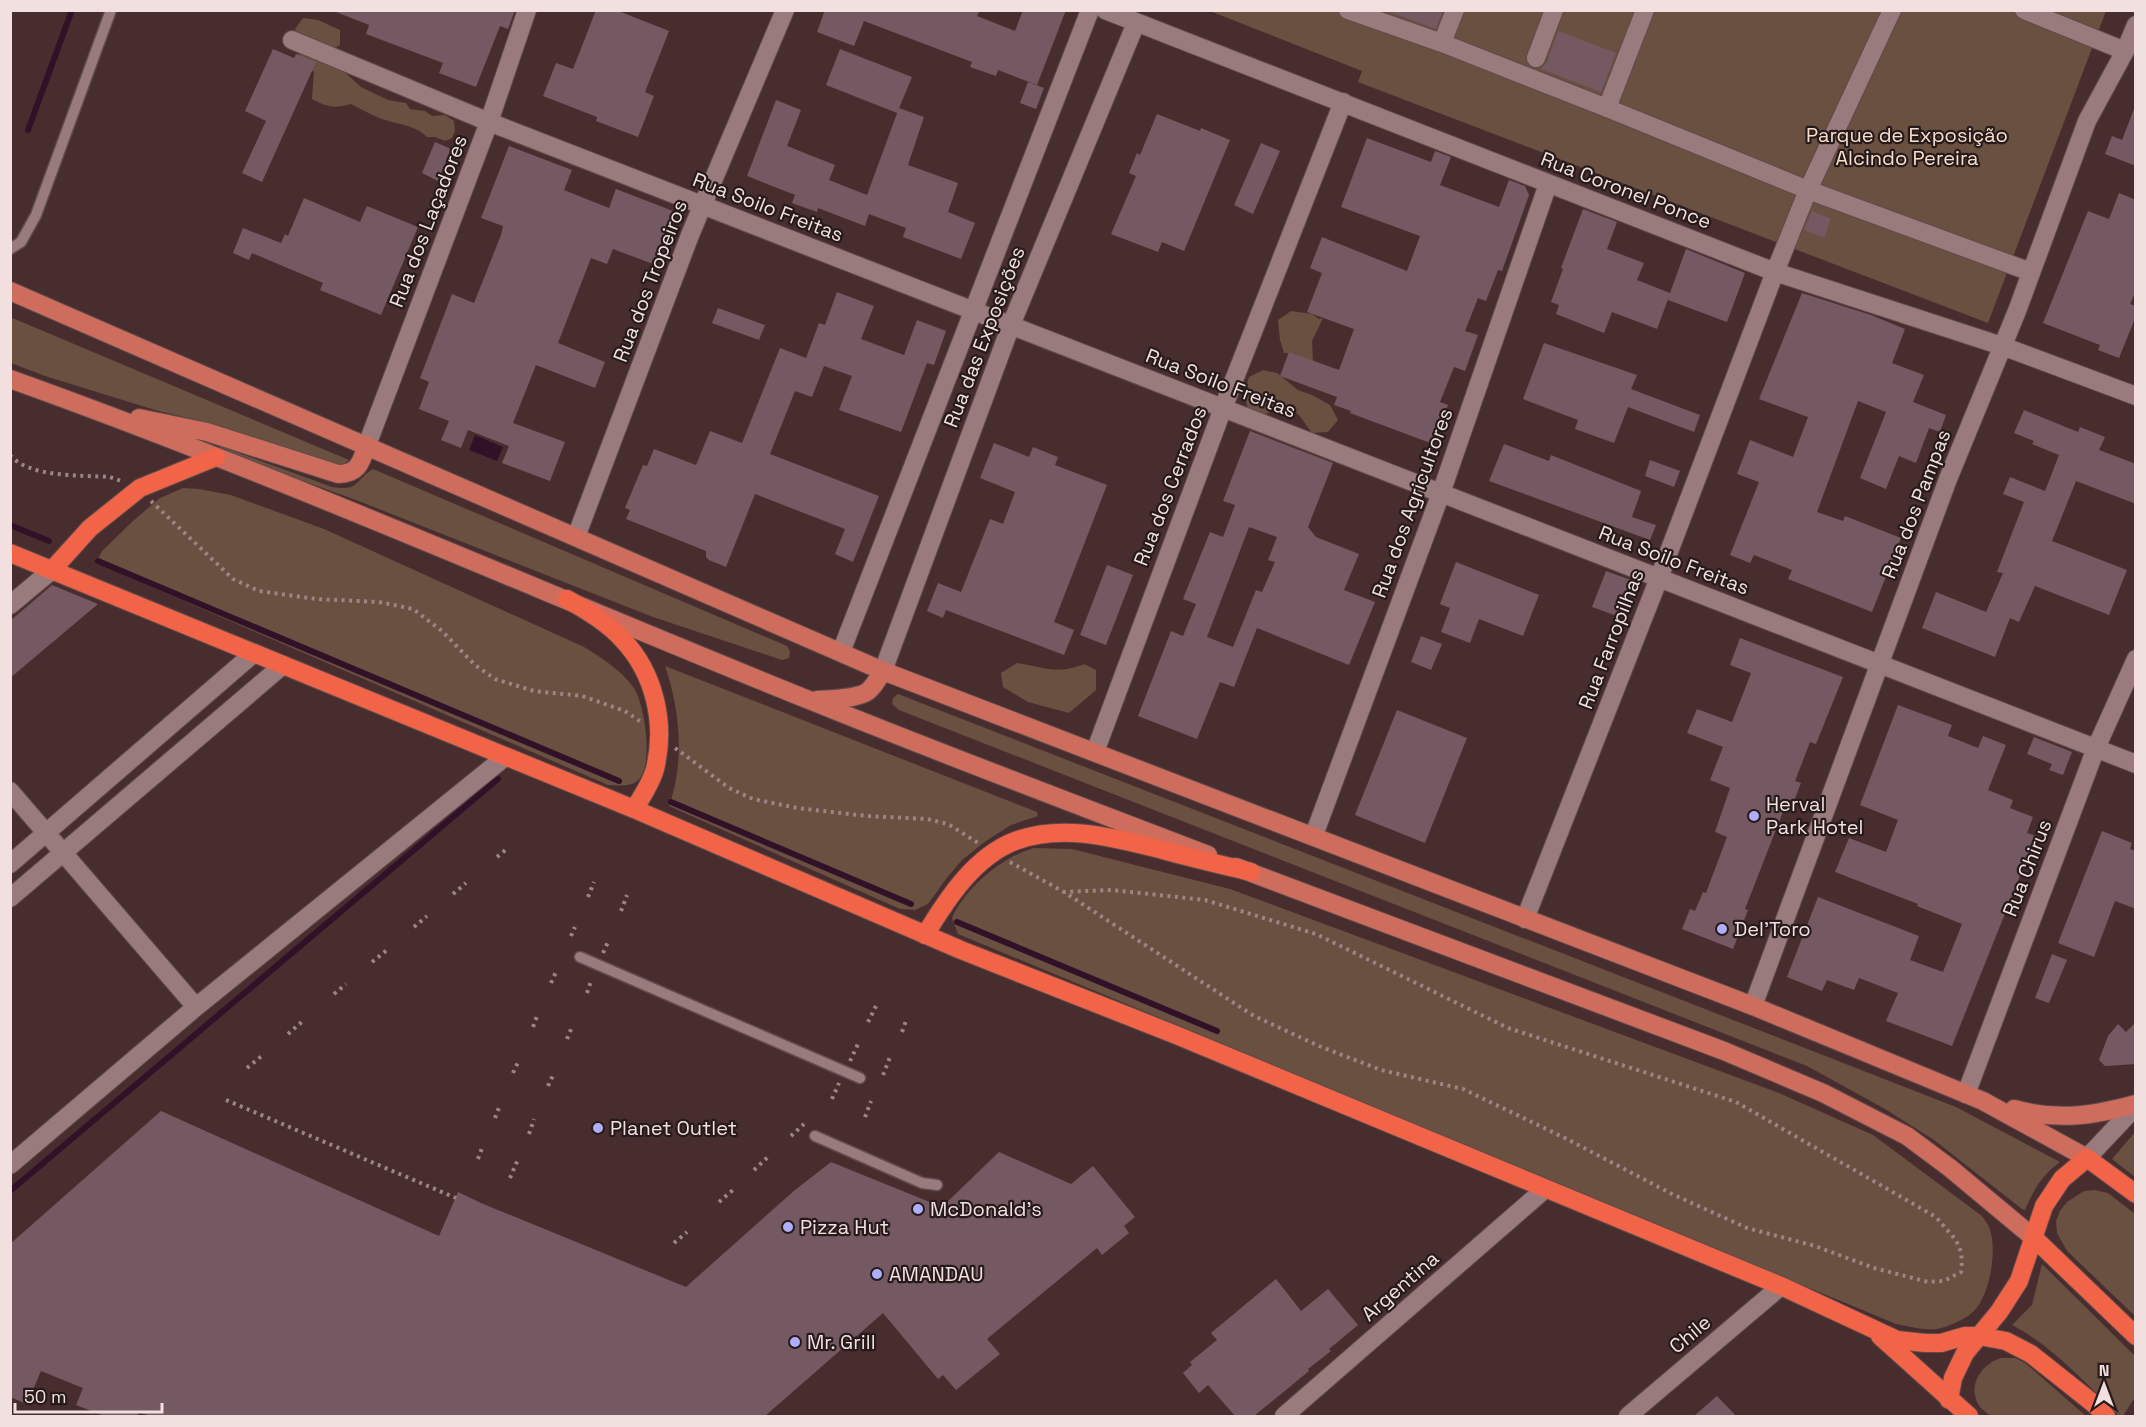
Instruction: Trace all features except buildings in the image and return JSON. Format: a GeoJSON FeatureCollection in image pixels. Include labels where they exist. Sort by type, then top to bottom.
{"type":"FeatureCollection","features":[{"type":"Feature","properties":{"kind":"highway"},"geometry":{"type":"LineString","coordinates":[[52,570],[90,528],[140,488],[216,457]]}},
{"type":"Feature","properties":{"kind":"highway"},"geometry":{"type":"LineString","coordinates":[[10,553],[634,810],[925,935],[1176,1035],[1781,1286],[1897,1340],[1941,1343],[1965,1336],[1979,1336],[2006,1341],[2031,1353],[2106,1416]]}},
{"type":"Feature","properties":{"kind":"highway"},"geometry":{"type":"LineString","coordinates":[[567,599],[597,618],[623,640],[644,668],[657,701],[660,736],[655,770],[645,793],[634,810]]}},
{"type":"Feature","properties":{"kind":"highway"},"geometry":{"type":"LineString","coordinates":[[925,935],[943,905],[970,873],[994,853],[1013,842],[1036,834],[1062,832],[1115,838],[1251,872]]}},
{"type":"Feature","properties":{"kind":"highway"},"geometry":{"type":"LineString","coordinates":[[1949,1400],[1953,1378],[1965,1353],[1999,1312],[2019,1281],[2044,1206],[2062,1179],[2087,1158],[2136,1194]]}},
{"type":"Feature","properties":{"kind":"highway"},"geometry":{"type":"LineString","coordinates":[[2034,1238],[2136,1336]]}},
{"type":"Feature","properties":{"kind":"highway"},"geometry":{"type":"LineString","coordinates":[[1872,1329],[1969,1416]]}},
{"type":"Feature","properties":{"kind":"main road"},"geometry":{"type":"LineString","coordinates":[[10,291],[883,671],[1754,1006],[1983,1101],[2087,1158]]}},
{"type":"Feature","properties":{"kind":"main road"},"geometry":{"type":"LineString","coordinates":[[10,379],[102,411],[567,599],[809,700],[1251,872],[1724,1051],[1823,1093],[1907,1136],[1950,1168],[2034,1238]]}},
{"type":"Feature","properties":{"kind":"main road"},"geometry":{"type":"LineString","coordinates":[[102,411],[207,432],[338,474],[348,474],[355,469],[367,445]]}},
{"type":"Feature","properties":{"kind":"main road"},"geometry":{"type":"LineString","coordinates":[[809,700],[839,699],[865,693],[883,671]]}},
{"type":"Feature","properties":{"kind":"main road"},"geometry":{"type":"LineString","coordinates":[[1983,1101],[2036,1115],[2067,1117],[2101,1114],[2136,1105]]}},
{"type":"Feature","properties":{"kind":"street","name":"Rua dos Laçadores"},"geometry":{"type":"LineString","coordinates":[[367,445],[489,122],[528,10]]}},
{"type":"Feature","properties":{"kind":"street","name":"Rua dos Tropeiros"},"geometry":{"type":"LineString","coordinates":[[576,537],[690,235],[785,10]]}},
{"type":"Feature","properties":{"kind":"street","name":"Rua das Exposições"},"geometry":{"type":"LineString","coordinates":[[841,652],[1090,10]]}},
{"type":"Feature","properties":{"kind":"street","name":"Rua Coronel Ponce"},"geometry":{"type":"LineString","coordinates":[[1106,10],[1774,272],[2002,346],[2136,396]]}},
{"type":"Feature","properties":{"kind":"street"},"geometry":{"type":"LineString","coordinates":[[1442,43],[1455,10]]}},
{"type":"Feature","properties":{"kind":"street"},"geometry":{"type":"LineString","coordinates":[[1536,58],[1554,10]]}},
{"type":"Feature","properties":{"kind":"street"},"geometry":{"type":"LineString","coordinates":[[1607,108],[1645,10]]}},
{"type":"Feature","properties":{"kind":"street","name":"Rua Farropilhas"},"geometry":{"type":"LineString","coordinates":[[1525,919],[1659,578],[1774,272],[1808,190],[1892,10]]}},
{"type":"Feature","properties":{"kind":"street"},"geometry":{"type":"LineString","coordinates":[[2024,10],[2125,51]]}},
{"type":"Feature","properties":{"kind":"street"},"geometry":{"type":"LineString","coordinates":[[1354,12],[1442,43],[1808,190],[2031,272]]}},
{"type":"Feature","properties":{"kind":"street","name":"Rua das Exposições"},"geometry":{"type":"LineString","coordinates":[[883,671],[1011,326],[1136,23]]}},
{"type":"Feature","properties":{"kind":"street","name":"Rua dos Pampas"},"geometry":{"type":"LineString","coordinates":[[1754,1006],[1948,479],[2031,272],[2087,121],[2125,51],[2136,25]]}},
{"type":"Feature","properties":{"kind":"street","name":"Rua Soilo Freitas"},"geometry":{"type":"LineString","coordinates":[[292,40],[489,122],[2136,764]]}},
{"type":"Feature","properties":{"kind":"street","name":"Rua dos Cerrados"},"geometry":{"type":"LineString","coordinates":[[1095,752],[1223,408],[1343,102]]}},
{"type":"Feature","properties":{"kind":"street","name":"Rua dos Agricultores"},"geometry":{"type":"LineString","coordinates":[[1314,835],[1441,493],[1548,184]]}},
{"type":"Feature","properties":{"kind":"street"},"geometry":{"type":"LineString","coordinates":[[10,605],[52,570]]}},
{"type":"Feature","properties":{"kind":"street"},"geometry":{"type":"LineString","coordinates":[[10,864],[254,653]]}},
{"type":"Feature","properties":{"kind":"street","name":"Rua Chirus"},"geometry":{"type":"LineString","coordinates":[[1966,1094],[2096,748],[2136,659]]}},
{"type":"Feature","properties":{"kind":"street"},"geometry":{"type":"LineString","coordinates":[[10,898],[283,665]]}},
{"type":"Feature","properties":{"kind":"street"},"geometry":{"type":"LineString","coordinates":[[10,1165],[196,1007],[505,757]]}},
{"type":"Feature","properties":{"kind":"street"},"geometry":{"type":"LineString","coordinates":[[10,791],[196,1007]]}},
{"type":"Feature","properties":{"kind":"street"},"geometry":{"type":"LineString","coordinates":[[2087,1158],[2136,1105]]}},
{"type":"Feature","properties":{"kind":"street","name":"Argentina"},"geometry":{"type":"LineString","coordinates":[[1284,1416],[1545,1189]]}},
{"type":"Feature","properties":{"kind":"street","name":"Chile"},"geometry":{"type":"LineString","coordinates":[[1628,1416],[1781,1286]]}},
{"type":"Feature","properties":{"kind":"lane"},"geometry":{"type":"LineString","coordinates":[[10,249],[21,242],[36,215],[111,10]]}},
{"type":"Feature","properties":{"kind":"lane"},"geometry":{"type":"LineString","coordinates":[[580,957],[860,1078]]}},
{"type":"Feature","properties":{"kind":"lane"},"geometry":{"type":"LineString","coordinates":[[815,1136],[922,1183],[937,1185]]}},
{"type":"Feature","properties":{"kind":"path"},"geometry":{"type":"LineString","coordinates":[[10,455],[15,461],[39,472],[110,477],[140,488],[233,579],[259,591],[316,599],[380,602],[413,609],[442,630],[475,664],[495,679],[534,691],[582,696],[625,711]]}},
{"type":"Feature","properties":{"kind":"path"},"geometry":{"type":"LineString","coordinates":[[682,754],[729,788],[753,800],[797,808],[867,816],[927,819],[948,824],[968,836]]}},
{"type":"Feature","properties":{"kind":"path"},"geometry":{"type":"LineString","coordinates":[[497,857],[508,848]]}},
{"type":"Feature","properties":{"kind":"path"},"geometry":{"type":"LineString","coordinates":[[994,853],[1064,892],[1254,1016],[1319,1046],[1381,1070],[1463,1089],[1565,1138],[1672,1194],[1748,1228],[1815,1246],[1874,1268],[1928,1282],[1944,1281],[1961,1272],[1963,1255],[1958,1244],[1936,1217],[1736,1102],[1508,1028],[1316,934],[1205,900],[1112,890],[1064,892]]}},
{"type":"Feature","properties":{"kind":"path"},"geometry":{"type":"LineString","coordinates":[[588,897],[594,882]]}},
{"type":"Feature","properties":{"kind":"path"},"geometry":{"type":"LineString","coordinates":[[453,894],[466,883]]}},
{"type":"Feature","properties":{"kind":"path"},"geometry":{"type":"LineString","coordinates":[[621,911],[627,895]]}},
{"type":"Feature","properties":{"kind":"path"},"geometry":{"type":"LineString","coordinates":[[414,927],[427,916]]}},
{"type":"Feature","properties":{"kind":"path"},"geometry":{"type":"LineString","coordinates":[[571,936],[575,927]]}},
{"type":"Feature","properties":{"kind":"path"},"geometry":{"type":"LineString","coordinates":[[603,953],[608,942]]}},
{"type":"Feature","properties":{"kind":"path"},"geometry":{"type":"LineString","coordinates":[[372,962],[387,950]]}},
{"type":"Feature","properties":{"kind":"path"},"geometry":{"type":"LineString","coordinates":[[551,983],[556,972]]}},
{"type":"Feature","properties":{"kind":"path"},"geometry":{"type":"LineString","coordinates":[[587,993],[591,981]]}},
{"type":"Feature","properties":{"kind":"path"},"geometry":{"type":"LineString","coordinates":[[334,994],[346,984]]}},
{"type":"Feature","properties":{"kind":"path"},"geometry":{"type":"LineString","coordinates":[[868,1022],[876,1006]]}},
{"type":"Feature","properties":{"kind":"path"},"geometry":{"type":"LineString","coordinates":[[533,1027],[537,1016]]}},
{"type":"Feature","properties":{"kind":"path"},"geometry":{"type":"LineString","coordinates":[[902,1032],[907,1018]]}},
{"type":"Feature","properties":{"kind":"path"},"geometry":{"type":"LineString","coordinates":[[288,1034],[304,1020]]}},
{"type":"Feature","properties":{"kind":"path"},"geometry":{"type":"LineString","coordinates":[[567,1039],[573,1027]]}},
{"type":"Feature","properties":{"kind":"path"},"geometry":{"type":"LineString","coordinates":[[849,1061],[858,1044]]}},
{"type":"Feature","properties":{"kind":"path"},"geometry":{"type":"LineString","coordinates":[[247,1068],[263,1055]]}},
{"type":"Feature","properties":{"kind":"path"},"geometry":{"type":"LineString","coordinates":[[883,1075],[890,1057]]}},
{"type":"Feature","properties":{"kind":"path"},"geometry":{"type":"LineString","coordinates":[[513,1073],[519,1060]]}},
{"type":"Feature","properties":{"kind":"path"},"geometry":{"type":"LineString","coordinates":[[548,1086],[554,1073]]}},
{"type":"Feature","properties":{"kind":"path"},"geometry":{"type":"LineString","coordinates":[[832,1099],[839,1083]]}},
{"type":"Feature","properties":{"kind":"path"},"geometry":{"type":"LineString","coordinates":[[226,1100],[456,1198]]}},
{"type":"Feature","properties":{"kind":"path"},"geometry":{"type":"LineString","coordinates":[[865,1116],[871,1101]]}},
{"type":"Feature","properties":{"kind":"path"},"geometry":{"type":"LineString","coordinates":[[495,1118],[500,1105]]}},
{"type":"Feature","properties":{"kind":"path"},"geometry":{"type":"LineString","coordinates":[[528,1134],[534,1119]]}},
{"type":"Feature","properties":{"kind":"path"},"geometry":{"type":"LineString","coordinates":[[791,1136],[808,1121]]}},
{"type":"Feature","properties":{"kind":"path"},"geometry":{"type":"LineString","coordinates":[[478,1159],[482,1148]]}},
{"type":"Feature","properties":{"kind":"path"},"geometry":{"type":"LineString","coordinates":[[754,1170],[770,1155]]}},
{"type":"Feature","properties":{"kind":"path"},"geometry":{"type":"LineString","coordinates":[[510,1178],[518,1159]]}},
{"type":"Feature","properties":{"kind":"path"},"geometry":{"type":"LineString","coordinates":[[719,1202],[734,1189]]}},
{"type":"Feature","properties":{"kind":"path"},"geometry":{"type":"LineString","coordinates":[[674,1243],[687,1232]]}},
{"type":"Feature","properties":{"kind":"green space","name":"Parque de Exposição Alcindo Pereira"},"geometry":{"type":"Polygon","coordinates":[[[1210,11],[2106,11],[1988,323],[1358,82],[1362,71],[1210,11]]]}},
{"type":"Feature","properties":{"kind":"green space"},"geometry":{"type":"Polygon","coordinates":[[[303,18],[318,20],[340,30],[340,45],[332,49],[313,38],[301,39],[295,29],[303,18]]]}},
{"type":"Feature","properties":{"kind":"green space"},"geometry":{"type":"Polygon","coordinates":[[[302,52],[340,68],[361,87],[388,100],[406,103],[410,109],[425,111],[432,116],[445,115],[454,121],[455,131],[452,138],[445,141],[427,137],[406,125],[381,119],[351,104],[331,106],[312,99],[314,71],[288,76],[286,65],[302,52]]]}},
{"type":"Feature","properties":{"kind":"green space"},"geometry":{"type":"Polygon","coordinates":[[[1291,311],[1312,314],[1319,319],[1323,318],[1312,341],[1313,362],[1306,370],[1295,354],[1284,353],[1280,340],[1278,320],[1291,311]]]}},
{"type":"Feature","properties":{"kind":"green space"},"geometry":{"type":"Polygon","coordinates":[[[10,317],[349,460],[342,466],[330,466],[220,426],[155,410],[45,376],[11,363],[10,317]]]}},
{"type":"Feature","properties":{"kind":"green space"},"geometry":{"type":"Polygon","coordinates":[[[1263,370],[1277,373],[1298,390],[1330,405],[1338,420],[1328,432],[1312,433],[1299,415],[1287,405],[1259,417],[1249,414],[1244,393],[1249,377],[1263,370]]]}},
{"type":"Feature","properties":{"kind":"green space"},"geometry":{"type":"Polygon","coordinates":[[[220,446],[332,487],[352,486],[373,469],[787,646],[790,651],[789,658],[782,660],[653,617],[356,500],[217,450],[220,446]]]}},
{"type":"Feature","properties":{"kind":"green space"},"geometry":{"type":"Polygon","coordinates":[[[183,488],[231,495],[324,529],[591,651],[623,676],[638,696],[642,708],[647,751],[642,775],[630,785],[608,785],[99,564],[98,559],[102,551],[133,521],[160,498],[183,488]]]}},
{"type":"Feature","properties":{"kind":"green space"},"geometry":{"type":"Polygon","coordinates":[[[1017,663],[1058,670],[1084,664],[1096,670],[1096,690],[1069,713],[1028,702],[1003,687],[1001,673],[1017,663]]]}},
{"type":"Feature","properties":{"kind":"green space"},"geometry":{"type":"Polygon","coordinates":[[[665,666],[1037,812],[1038,816],[1011,825],[962,860],[928,904],[915,910],[900,909],[669,806],[677,771],[679,736],[674,700],[665,666]]]}},
{"type":"Feature","properties":{"kind":"green space"},"geometry":{"type":"Polygon","coordinates":[[[898,694],[1956,1107],[2060,1162],[2043,1177],[2025,1210],[2022,1209],[1934,1140],[1885,1109],[1807,1066],[899,710],[892,704],[893,698],[898,694]]]}},
{"type":"Feature","properties":{"kind":"green space"},"geometry":{"type":"Polygon","coordinates":[[[1034,848],[1072,849],[1230,889],[1779,1093],[1873,1135],[1982,1216],[1989,1227],[1993,1247],[1991,1271],[1980,1304],[1962,1320],[1937,1329],[1896,1324],[958,934],[952,918],[966,895],[998,866],[1034,848]]]}},
{"type":"Feature","properties":{"kind":"green space"},"geometry":{"type":"Polygon","coordinates":[[[2135,1132],[2135,1177],[2112,1159],[2135,1132]]]}},
{"type":"Feature","properties":{"kind":"green space"},"geometry":{"type":"Polygon","coordinates":[[[2095,1190],[2108,1193],[2135,1214],[2135,1316],[2067,1251],[2057,1233],[2056,1221],[2067,1202],[2084,1191],[2095,1190]]]}},
{"type":"Feature","properties":{"kind":"green space"},"geometry":{"type":"Polygon","coordinates":[[[2042,1264],[2135,1356],[2135,1397],[2123,1416],[2119,1416],[2041,1343],[2012,1325],[2032,1305],[2042,1264]]]}},
{"type":"Feature","properties":{"kind":"green space"},"geometry":{"type":"Polygon","coordinates":[[[2001,1358],[2015,1358],[2025,1363],[2086,1416],[1991,1416],[1980,1407],[1976,1399],[1975,1384],[1987,1365],[2001,1358]]]}},
{"type":"Feature","properties":{"kind":"shaded area"},"geometry":{"type":"Polygon","coordinates":[[[475,435],[503,447],[497,461],[469,450],[475,435]]]}},
{"type":"Feature","properties":{"kind":"waterway"},"geometry":{"type":"LineString","coordinates":[[28,130],[72,10]]}},
{"type":"Feature","properties":{"kind":"waterway"},"geometry":{"type":"LineString","coordinates":[[10,525],[49,541]]}},
{"type":"Feature","properties":{"kind":"waterway"},"geometry":{"type":"LineString","coordinates":[[98,561],[619,781]]}},
{"type":"Feature","properties":{"kind":"waterway"},"geometry":{"type":"LineString","coordinates":[[10,1191],[498,779]]}},
{"type":"Feature","properties":{"kind":"waterway"},"geometry":{"type":"LineString","coordinates":[[671,802],[911,904]]}},
{"type":"Feature","properties":{"kind":"waterway"},"geometry":{"type":"LineString","coordinates":[[957,922],[1217,1031]]}},
{"type":"Feature","properties":{"kind":"place","name":"Herval Park Hotel"},"geometry":{"type":"Point","coordinates":[1754,816]}},
{"type":"Feature","properties":{"kind":"place","name":"Del'Toro"},"geometry":{"type":"Point","coordinates":[1722,929]}},
{"type":"Feature","properties":{"kind":"place","name":"Planet Outlet"},"geometry":{"type":"Point","coordinates":[598,1128]}},
{"type":"Feature","properties":{"kind":"place","name":"McDonald's"},"geometry":{"type":"Point","coordinates":[918,1209]}},
{"type":"Feature","properties":{"kind":"place","name":"Pizza Hut"},"geometry":{"type":"Point","coordinates":[788,1227]}},
{"type":"Feature","properties":{"kind":"place","name":"AMANDAU"},"geometry":{"type":"Point","coordinates":[877,1274]}},
{"type":"Feature","properties":{"kind":"place","name":"Mr. Grill"},"geometry":{"type":"Point","coordinates":[795,1342]}}]}
